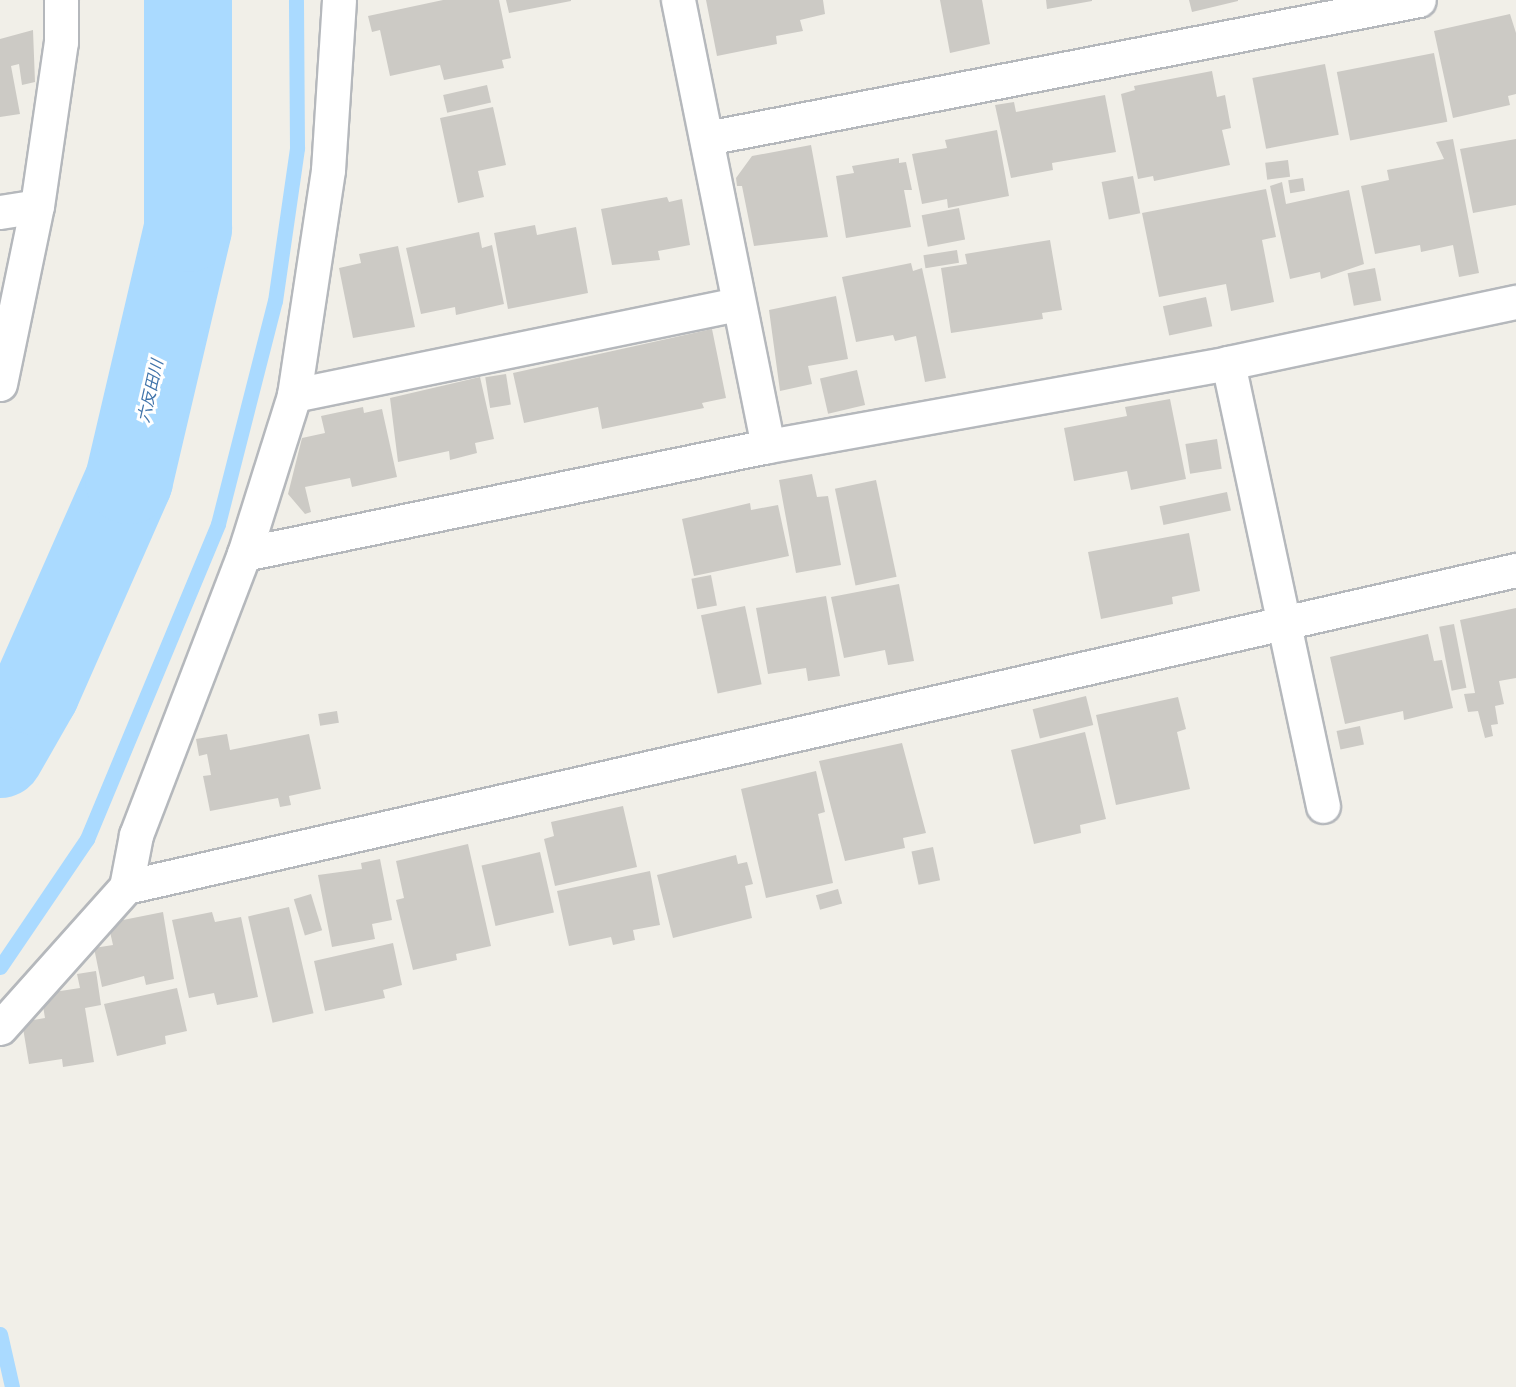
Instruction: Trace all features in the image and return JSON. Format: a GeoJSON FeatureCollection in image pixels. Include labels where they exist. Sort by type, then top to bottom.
{"type":"FeatureCollection","features":[{"type":"Feature","properties":{"kind":"street"},"geometry":{"type":"LineString","coordinates":[[0,384],[36,206],[61,42],[61,0]]}},
{"type":"Feature","properties":{"kind":"street"},"geometry":{"type":"LineString","coordinates":[[0,1028],[126,887],[136,835],[244,554],[294,395],[328,170],[339,0]]}},
{"type":"Feature","properties":{"kind":"street"},"geometry":{"type":"LineString","coordinates":[[678,0],[768,446]]}},
{"type":"Feature","properties":{"kind":"street"},"geometry":{"type":"LineString","coordinates":[[706,138],[1419,0]]}},
{"type":"Feature","properties":{"kind":"street"},"geometry":{"type":"LineString","coordinates":[[0,213],[36,206]]}},
{"type":"Feature","properties":{"kind":"street"},"geometry":{"type":"LineString","coordinates":[[244,554],[768,446],[1228,363],[1516,302]]}},
{"type":"Feature","properties":{"kind":"street"},"geometry":{"type":"LineString","coordinates":[[294,395],[738,304]]}},
{"type":"Feature","properties":{"kind":"street"},"geometry":{"type":"LineString","coordinates":[[1228,363],[1323,806]]}},
{"type":"Feature","properties":{"kind":"street"},"geometry":{"type":"LineString","coordinates":[[126,887],[1516,570]]}},
{"type":"Feature","properties":{"kind":"building"},"geometry":{"type":"Polygon","coordinates":[[[443,0],[499,0],[511,58],[502,60],[504,68],[444,80],[440,65],[390,76],[380,30],[372,32],[368,16],[443,0]]]}},
{"type":"Feature","properties":{"kind":"building"},"geometry":{"type":"Polygon","coordinates":[[[506,0],[571,0],[571,1],[509,13],[506,0]]]}},
{"type":"Feature","properties":{"kind":"building"},"geometry":{"type":"Polygon","coordinates":[[[706,0],[823,0],[825,14],[800,20],[803,31],[776,36],[777,44],[717,56],[706,0]]]}},
{"type":"Feature","properties":{"kind":"building"},"geometry":{"type":"Polygon","coordinates":[[[940,0],[982,0],[990,44],[950,53],[940,0]]]}},
{"type":"Feature","properties":{"kind":"building"},"geometry":{"type":"Polygon","coordinates":[[[1046,0],[1092,0],[1092,1],[1047,9],[1046,0]]]}},
{"type":"Feature","properties":{"kind":"building"},"geometry":{"type":"Polygon","coordinates":[[[1189,0],[1238,0],[1238,1],[1192,12],[1189,0]]]}},
{"type":"Feature","properties":{"kind":"building"},"geometry":{"type":"Polygon","coordinates":[[[1510,14],[1516,33],[1516,94],[1508,96],[1510,105],[1453,118],[1434,31],[1510,14]]]}},
{"type":"Feature","properties":{"kind":"building"},"geometry":{"type":"Polygon","coordinates":[[[33,30],[35,82],[22,85],[19,64],[11,66],[20,114],[0,117],[0,39],[33,30]]]}},
{"type":"Feature","properties":{"kind":"building"},"geometry":{"type":"Polygon","coordinates":[[[1434,53],[1447,122],[1350,141],[1337,72],[1434,53]]]}},
{"type":"Feature","properties":{"kind":"building"},"geometry":{"type":"Polygon","coordinates":[[[1325,64],[1339,135],[1266,149],[1252,78],[1325,64]]]}},
{"type":"Feature","properties":{"kind":"building"},"geometry":{"type":"Polygon","coordinates":[[[1212,71],[1217,97],[1225,95],[1231,128],[1222,130],[1230,165],[1154,181],[1153,176],[1138,179],[1121,94],[1135,90],[1134,86],[1212,71]]]}},
{"type":"Feature","properties":{"kind":"building"},"geometry":{"type":"Polygon","coordinates":[[[487,85],[491,103],[447,113],[443,95],[487,85]]]}},
{"type":"Feature","properties":{"kind":"building"},"geometry":{"type":"Polygon","coordinates":[[[1105,95],[1116,152],[1052,163],[1053,170],[1011,178],[995,105],[1014,102],[1016,112],[1105,95]]]}},
{"type":"Feature","properties":{"kind":"building"},"geometry":{"type":"Polygon","coordinates":[[[493,107],[506,165],[478,171],[484,197],[458,203],[440,118],[493,107]]]}},
{"type":"Feature","properties":{"kind":"building"},"geometry":{"type":"Polygon","coordinates":[[[997,130],[1009,196],[948,208],[947,199],[922,204],[912,154],[947,148],[945,140],[997,130]]]}},
{"type":"Feature","properties":{"kind":"building"},"geometry":{"type":"Polygon","coordinates":[[[1453,139],[1479,273],[1459,277],[1453,245],[1421,252],[1420,245],[1375,254],[1361,186],[1389,180],[1387,170],[1444,159],[1436,142],[1453,139]]]}},
{"type":"Feature","properties":{"kind":"building"},"geometry":{"type":"Polygon","coordinates":[[[1516,139],[1516,205],[1473,213],[1460,149],[1516,139]]]}},
{"type":"Feature","properties":{"kind":"building"},"geometry":{"type":"Polygon","coordinates":[[[811,145],[828,237],[754,246],[742,186],[737,186],[736,178],[752,156],[811,145]]]}},
{"type":"Feature","properties":{"kind":"building"},"geometry":{"type":"Polygon","coordinates":[[[899,158],[899,163],[906,162],[912,190],[904,190],[911,227],[846,238],[836,176],[854,173],[852,166],[899,158]]]}},
{"type":"Feature","properties":{"kind":"building"},"geometry":{"type":"Polygon","coordinates":[[[1288,160],[1290,177],[1267,180],[1265,163],[1288,160]]]}},
{"type":"Feature","properties":{"kind":"building"},"geometry":{"type":"Polygon","coordinates":[[[1133,176],[1140,213],[1109,219],[1102,182],[1133,176]]]}},
{"type":"Feature","properties":{"kind":"building"},"geometry":{"type":"Polygon","coordinates":[[[1303,178],[1305,191],[1290,193],[1288,180],[1303,178]]]}},
{"type":"Feature","properties":{"kind":"building"},"geometry":{"type":"Polygon","coordinates":[[[1282,182],[1286,204],[1349,190],[1364,264],[1321,279],[1320,272],[1290,279],[1270,186],[1282,182]]]}},
{"type":"Feature","properties":{"kind":"building"},"geometry":{"type":"Polygon","coordinates":[[[1266,189],[1276,237],[1262,240],[1274,302],[1231,311],[1226,284],[1159,297],[1142,213],[1266,189]]]}},
{"type":"Feature","properties":{"kind":"building"},"geometry":{"type":"Polygon","coordinates":[[[667,197],[669,202],[682,199],[690,245],[658,251],[660,260],[612,265],[601,209],[667,197]]]}},
{"type":"Feature","properties":{"kind":"building"},"geometry":{"type":"Polygon","coordinates":[[[959,208],[965,239],[928,247],[922,215],[959,208]]]}},
{"type":"Feature","properties":{"kind":"building"},"geometry":{"type":"Polygon","coordinates":[[[535,225],[537,235],[576,227],[588,293],[508,309],[494,233],[535,225]]]}},
{"type":"Feature","properties":{"kind":"building"},"geometry":{"type":"Polygon","coordinates":[[[479,232],[482,248],[492,245],[504,304],[456,315],[455,307],[421,314],[406,248],[479,232]]]}},
{"type":"Feature","properties":{"kind":"building"},"geometry":{"type":"Polygon","coordinates":[[[1050,240],[1062,310],[1042,313],[1043,319],[951,333],[941,268],[967,264],[965,254],[1050,240]]]}},
{"type":"Feature","properties":{"kind":"building"},"geometry":{"type":"Polygon","coordinates":[[[398,246],[415,327],[353,338],[339,268],[361,263],[359,254],[398,246]]]}},
{"type":"Feature","properties":{"kind":"building"},"geometry":{"type":"Polygon","coordinates":[[[957,250],[959,263],[925,268],[923,255],[957,250]]]}},
{"type":"Feature","properties":{"kind":"building"},"geometry":{"type":"Polygon","coordinates":[[[911,263],[913,271],[922,268],[946,378],[925,382],[916,336],[895,341],[893,335],[856,342],[842,277],[911,263]]]}},
{"type":"Feature","properties":{"kind":"building"},"geometry":{"type":"Polygon","coordinates":[[[1375,268],[1381,300],[1354,306],[1348,273],[1375,268]]]}},
{"type":"Feature","properties":{"kind":"building"},"geometry":{"type":"Polygon","coordinates":[[[836,296],[848,359],[808,366],[812,384],[780,391],[769,310],[836,296]]]}},
{"type":"Feature","properties":{"kind":"building"},"geometry":{"type":"Polygon","coordinates":[[[1206,297],[1212,326],[1169,335],[1163,306],[1206,297]]]}},
{"type":"Feature","properties":{"kind":"building"},"geometry":{"type":"Polygon","coordinates":[[[712,329],[726,398],[702,403],[704,408],[602,429],[598,407],[524,423],[513,373],[712,329]]]}},
{"type":"Feature","properties":{"kind":"building"},"geometry":{"type":"Polygon","coordinates":[[[857,370],[865,405],[828,414],[820,379],[857,370]]]}},
{"type":"Feature","properties":{"kind":"building"},"geometry":{"type":"Polygon","coordinates":[[[506,374],[511,405],[490,408],[485,377],[506,374]]]}},
{"type":"Feature","properties":{"kind":"building"},"geometry":{"type":"Polygon","coordinates":[[[480,377],[494,439],[475,443],[477,453],[450,460],[449,451],[398,462],[390,398],[480,377]]]}},
{"type":"Feature","properties":{"kind":"building"},"geometry":{"type":"Polygon","coordinates":[[[1170,399],[1186,479],[1131,490],[1127,471],[1074,481],[1064,428],[1127,416],[1125,407],[1170,399]]]}},
{"type":"Feature","properties":{"kind":"building"},"geometry":{"type":"Polygon","coordinates":[[[363,407],[364,413],[382,409],[397,477],[352,487],[350,478],[305,487],[311,512],[305,514],[288,494],[302,438],[325,433],[321,416],[363,407]]]}},
{"type":"Feature","properties":{"kind":"building"},"geometry":{"type":"Polygon","coordinates":[[[1217,439],[1222,469],[1190,474],[1185,444],[1217,439]]]}},
{"type":"Feature","properties":{"kind":"building"},"geometry":{"type":"Polygon","coordinates":[[[812,474],[817,497],[828,496],[841,565],[796,573],[779,480],[812,474]]]}},
{"type":"Feature","properties":{"kind":"building"},"geometry":{"type":"Polygon","coordinates":[[[876,480],[897,577],[856,586],[835,489],[876,480]]]}},
{"type":"Feature","properties":{"kind":"building"},"geometry":{"type":"Polygon","coordinates":[[[1227,492],[1231,511],[1163,525],[1160,506],[1227,492]]]}},
{"type":"Feature","properties":{"kind":"building"},"geometry":{"type":"Polygon","coordinates":[[[750,503],[751,510],[778,505],[789,556],[694,576],[682,519],[750,503]]]}},
{"type":"Feature","properties":{"kind":"building"},"geometry":{"type":"Polygon","coordinates":[[[1189,533],[1200,591],[1172,597],[1173,604],[1101,619],[1088,552],[1189,533]]]}},
{"type":"Feature","properties":{"kind":"building"},"geometry":{"type":"Polygon","coordinates":[[[711,575],[717,605],[697,609],[691,579],[711,575]]]}},
{"type":"Feature","properties":{"kind":"building"},"geometry":{"type":"Polygon","coordinates":[[[899,584],[914,661],[888,665],[885,650],[844,658],[831,597],[899,584]]]}},
{"type":"Feature","properties":{"kind":"building"},"geometry":{"type":"Polygon","coordinates":[[[826,596],[840,676],[808,681],[806,668],[768,674],[756,608],[826,596]]]}},
{"type":"Feature","properties":{"kind":"building"},"geometry":{"type":"Polygon","coordinates":[[[745,606],[762,684],[718,694],[701,615],[745,606]]]}},
{"type":"Feature","properties":{"kind":"building"},"geometry":{"type":"Polygon","coordinates":[[[1516,608],[1516,678],[1499,681],[1504,704],[1495,706],[1498,724],[1491,725],[1493,736],[1485,738],[1478,711],[1468,712],[1464,694],[1475,693],[1460,620],[1516,608]]]}},
{"type":"Feature","properties":{"kind":"building"},"geometry":{"type":"Polygon","coordinates":[[[1454,624],[1466,688],[1452,691],[1439,627],[1454,624]]]}},
{"type":"Feature","properties":{"kind":"building"},"geometry":{"type":"Polygon","coordinates":[[[1428,634],[1434,661],[1442,660],[1453,708],[1404,720],[1403,711],[1345,724],[1330,657],[1428,634]]]}},
{"type":"Feature","properties":{"kind":"building"},"geometry":{"type":"Polygon","coordinates":[[[1086,696],[1093,725],[1040,738],[1033,709],[1086,696]]]}},
{"type":"Feature","properties":{"kind":"building"},"geometry":{"type":"Polygon","coordinates":[[[1178,697],[1186,729],[1177,732],[1190,789],[1116,805],[1096,715],[1178,697]]]}},
{"type":"Feature","properties":{"kind":"building"},"geometry":{"type":"Polygon","coordinates":[[[337,711],[339,723],[320,726],[318,714],[337,711]]]}},
{"type":"Feature","properties":{"kind":"building"},"geometry":{"type":"Polygon","coordinates":[[[1360,726],[1364,745],[1340,750],[1337,731],[1360,726]]]}},
{"type":"Feature","properties":{"kind":"building"},"geometry":{"type":"Polygon","coordinates":[[[1085,732],[1106,819],[1080,825],[1081,833],[1034,844],[1011,750],[1085,732]]]}},
{"type":"Feature","properties":{"kind":"building"},"geometry":{"type":"Polygon","coordinates":[[[227,734],[230,750],[309,734],[321,789],[289,796],[291,805],[280,807],[278,798],[210,811],[203,776],[211,775],[207,754],[199,756],[196,739],[227,734]]]}},
{"type":"Feature","properties":{"kind":"building"},"geometry":{"type":"Polygon","coordinates":[[[902,743],[926,833],[903,838],[905,848],[845,861],[819,761],[902,743]]]}},
{"type":"Feature","properties":{"kind":"building"},"geometry":{"type":"Polygon","coordinates":[[[816,771],[825,812],[818,814],[833,883],[766,898],[741,789],[816,771]]]}},
{"type":"Feature","properties":{"kind":"building"},"geometry":{"type":"Polygon","coordinates":[[[623,806],[637,867],[555,886],[544,839],[554,836],[551,822],[623,806]]]}},
{"type":"Feature","properties":{"kind":"building"},"geometry":{"type":"Polygon","coordinates":[[[468,844],[491,946],[456,954],[457,960],[413,970],[396,900],[404,898],[396,861],[468,844]]]}},
{"type":"Feature","properties":{"kind":"building"},"geometry":{"type":"Polygon","coordinates":[[[933,847],[940,880],[919,885],[911,852],[933,847]]]}},
{"type":"Feature","properties":{"kind":"building"},"geometry":{"type":"Polygon","coordinates":[[[540,852],[554,912],[495,926],[482,865],[540,852]]]}},
{"type":"Feature","properties":{"kind":"building"},"geometry":{"type":"Polygon","coordinates":[[[736,855],[738,864],[747,862],[753,884],[745,886],[752,918],[673,938],[657,875],[736,855]]]}},
{"type":"Feature","properties":{"kind":"building"},"geometry":{"type":"Polygon","coordinates":[[[380,859],[392,920],[372,924],[375,939],[332,947],[318,875],[362,869],[361,863],[380,859]]]}},
{"type":"Feature","properties":{"kind":"building"},"geometry":{"type":"Polygon","coordinates":[[[650,871],[660,925],[633,930],[635,940],[613,945],[611,937],[569,946],[557,891],[650,871]]]}},
{"type":"Feature","properties":{"kind":"building"},"geometry":{"type":"Polygon","coordinates":[[[838,889],[842,903],[820,910],[816,895],[838,889]]]}},
{"type":"Feature","properties":{"kind":"building"},"geometry":{"type":"Polygon","coordinates":[[[311,894],[322,930],[305,936],[294,899],[311,894]]]}},
{"type":"Feature","properties":{"kind":"building"},"geometry":{"type":"Polygon","coordinates":[[[289,907],[314,1013],[273,1023],[248,916],[289,907]]]}},
{"type":"Feature","properties":{"kind":"building"},"geometry":{"type":"Polygon","coordinates":[[[163,912],[174,979],[146,985],[144,976],[102,987],[94,948],[113,945],[108,923],[163,912]]]}},
{"type":"Feature","properties":{"kind":"building"},"geometry":{"type":"Polygon","coordinates":[[[212,912],[215,922],[241,917],[258,997],[217,1005],[214,993],[189,998],[172,920],[212,912]]]}},
{"type":"Feature","properties":{"kind":"building"},"geometry":{"type":"Polygon","coordinates":[[[393,943],[402,985],[383,990],[385,998],[325,1011],[314,961],[393,943]]]}},
{"type":"Feature","properties":{"kind":"building"},"geometry":{"type":"Polygon","coordinates":[[[96,971],[101,1005],[85,1008],[94,1062],[63,1067],[62,1059],[29,1064],[22,1022],[45,1018],[41,994],[80,988],[77,974],[96,971]]]}},
{"type":"Feature","properties":{"kind":"building"},"geometry":{"type":"Polygon","coordinates":[[[177,988],[187,1031],[165,1036],[166,1044],[117,1056],[104,1004],[177,988]]]}},
{"type":"Feature","properties":{"kind":"waterway","name":"六反田川"},"geometry":{"type":"LineString","coordinates":[[0,754],[36,691],[129,480],[188,228],[188,0]]}},
{"type":"Feature","properties":{"kind":"waterway"},"geometry":{"type":"LineString","coordinates":[[0,967],[87,839],[218,524],[275,301],[297,148],[296,0]]}},
{"type":"Feature","properties":{"kind":"waterway"},"geometry":{"type":"LineString","coordinates":[[0,1334],[12,1387]]}}]}
